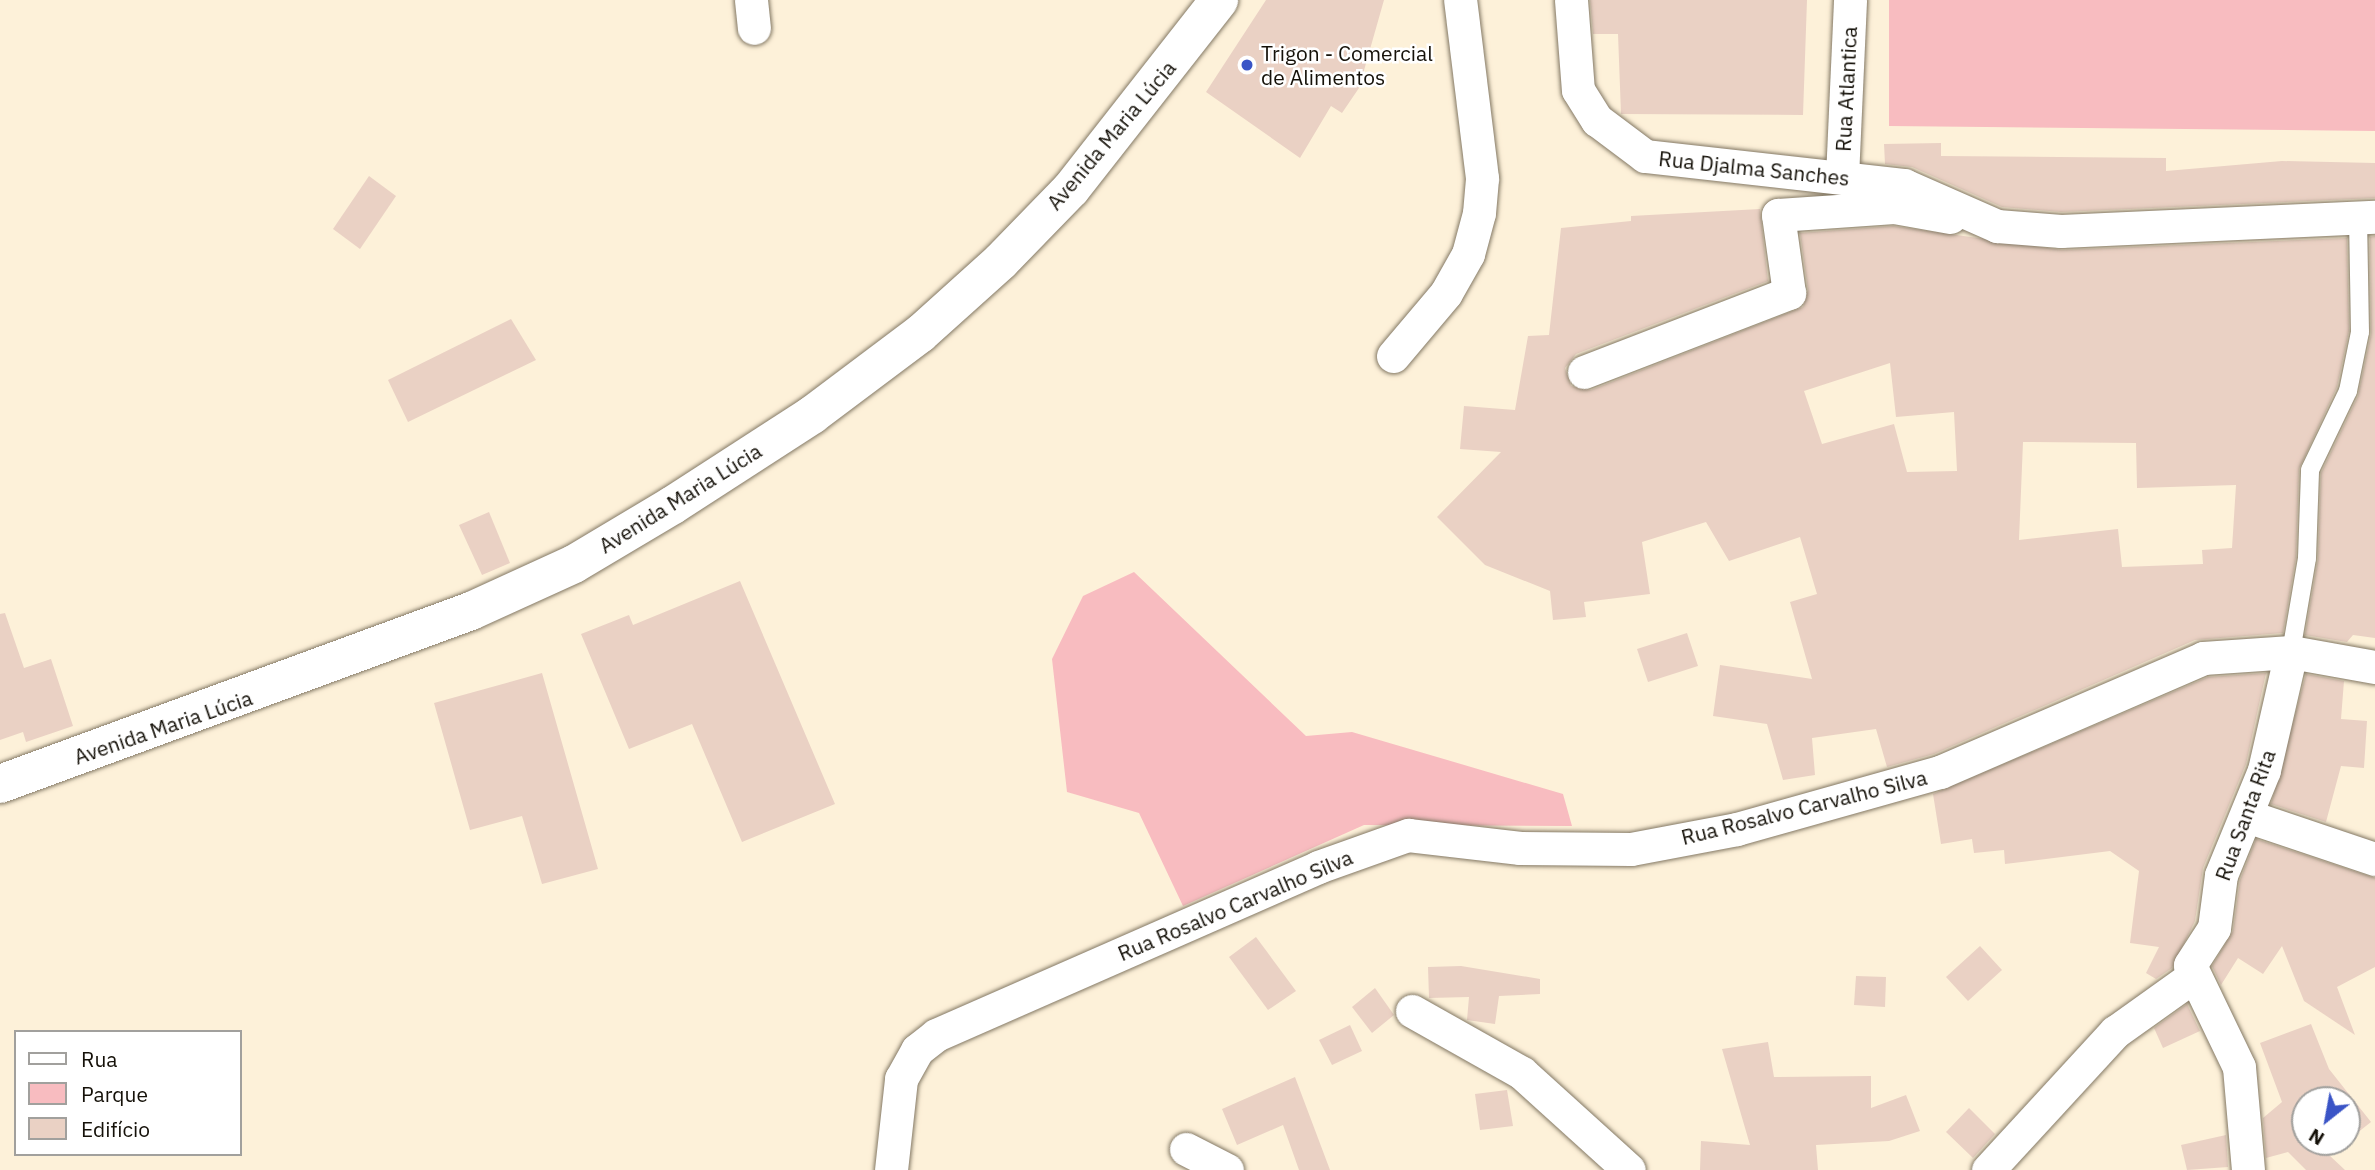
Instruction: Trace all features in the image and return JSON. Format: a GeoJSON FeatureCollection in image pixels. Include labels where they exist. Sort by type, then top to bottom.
{"type":"FeatureCollection","features":[{"type":"Feature","properties":{"kind":"main road","name":"Avenida Maria Lúcia"},"geometry":{"type":"LineString","coordinates":[[0,784],[471,611],[574,564],[696,490],[877,366],[1001,261],[1079,179],[1219,0]]}},
{"type":"Feature","properties":{"kind":"street"},"geometry":{"type":"LineString","coordinates":[[1393,356],[1446,293],[1468,254],[1479,213],[1482,178],[1460,0]]}},
{"type":"Feature","properties":{"kind":"street","name":"Rua Djalma Sanches"},"geometry":{"type":"LineString","coordinates":[[1571,0],[1578,90],[1618,138],[1645,156],[1686,165],[1842,177],[1925,190],[1997,226]]}},
{"type":"Feature","properties":{"kind":"street","name":"Rua Atlantica"},"geometry":{"type":"LineString","coordinates":[[1842,177],[1850,0]]}},
{"type":"Feature","properties":{"kind":"street","name":"Rua Djalma Sanches"},"geometry":{"type":"LineString","coordinates":[[1584,372],[1789,293],[1778,215],[1894,207],[1997,226],[2061,230],[2367,218]]}},
{"type":"Feature","properties":{"kind":"street","name":"Rua Rosalvo Carvalho Silva"},"geometry":{"type":"LineString","coordinates":[[891,1170],[901,1079],[917,1050],[936,1035],[1318,867],[1408,835],[1520,848],[1631,849],[1737,829],[1940,772],[2203,658],[2291,652],[2375,667]]}},
{"type":"Feature","properties":{"kind":"street","name":"Rua Santa Rita"},"geometry":{"type":"LineString","coordinates":[[2193,977],[2190,965],[2214,928],[2221,875],[2247,816],[2291,652]]}},
{"type":"Feature","properties":{"kind":"street"},"geometry":{"type":"LineString","coordinates":[[2247,816],[2375,859]]}},
{"type":"Feature","properties":{"kind":"street"},"geometry":{"type":"LineString","coordinates":[[1988,1170],[2115,1032],[2193,977],[2221,1018],[2239,1067],[2248,1170]]}},
{"type":"Feature","properties":{"kind":"street"},"geometry":{"type":"LineString","coordinates":[[1412,1011],[1522,1073],[1629,1170]]}},
{"type":"Feature","properties":{"kind":"street"},"geometry":{"type":"LineString","coordinates":[[1186,1149],[1227,1170]]}},
{"type":"Feature","properties":{"kind":"lane"},"geometry":{"type":"LineString","coordinates":[[2291,652],[2306,558],[2310,470],[2348,391],[2358,344],[2367,218]]}},
{"type":"Feature","properties":{"kind":"green space"},"geometry":{"type":"Polygon","coordinates":[[[1889,0],[2375,0],[2375,131],[1889,126],[1889,0]]]}},
{"type":"Feature","properties":{"kind":"green space"},"geometry":{"type":"Polygon","coordinates":[[[1134,572],[1306,736],[1352,732],[1563,794],[1572,826],[1364,825],[1183,906],[1139,813],[1067,792],[1052,659],[1083,596],[1134,572]]]}},
{"type":"Feature","properties":{"kind":"building"},"geometry":{"type":"Polygon","coordinates":[[[1266,0],[1384,0],[1359,88],[1342,113],[1331,106],[1300,158],[1206,92],[1266,0]]]}},
{"type":"Feature","properties":{"kind":"building"},"geometry":{"type":"Polygon","coordinates":[[[1590,0],[1807,0],[1803,115],[1621,114],[1618,34],[1593,34],[1590,0]]]}},
{"type":"Feature","properties":{"kind":"building"},"geometry":{"type":"Polygon","coordinates":[[[1941,143],[1941,156],[2166,158],[2166,171],[2282,161],[2375,163],[2375,198],[2061,212],[2002,207],[1912,167],[1885,164],[1884,144],[1941,143]]]}},
{"type":"Feature","properties":{"kind":"building"},"geometry":{"type":"Polygon","coordinates":[[[369,176],[396,196],[360,249],[333,229],[369,176]]]}},
{"type":"Feature","properties":{"kind":"building"},"geometry":{"type":"Polygon","coordinates":[[[1760,209],[1768,281],[1576,354],[1565,368],[1571,386],[1591,390],[1803,307],[1808,290],[1800,233],[1893,226],[2062,250],[2347,238],[2349,331],[2337,387],[2299,469],[2296,557],[2283,633],[2195,640],[1934,754],[1887,767],[1876,729],[1812,738],[1815,775],[1783,780],[1767,724],[1713,716],[1720,665],[1812,679],[1790,602],[1817,594],[1800,537],[1729,561],[1706,522],[1642,542],[1650,594],[1584,602],[1586,617],[1553,620],[1550,591],[1485,565],[1437,517],[1501,452],[1460,449],[1464,406],[1515,410],[1528,336],[1549,335],[1561,228],[1631,221],[1631,216],[1760,209]],[[1890,363],[1804,391],[1822,444],[1894,424],[1907,472],[1957,471],[1954,412],[1896,417],[1890,363]],[[2023,442],[2019,540],[2118,529],[2122,567],[2203,564],[2202,550],[2232,548],[2236,485],[2137,488],[2136,443],[2023,442]]]}},
{"type":"Feature","properties":{"kind":"building"},"geometry":{"type":"Polygon","coordinates":[[[2375,236],[2375,638],[2353,635],[2347,642],[2305,635],[2318,559],[2321,473],[2358,396],[2371,334],[2370,237],[2375,236]]]}},
{"type":"Feature","properties":{"kind":"building"},"geometry":{"type":"Polygon","coordinates":[[[511,319],[536,360],[408,422],[388,380],[511,319]]]}},
{"type":"Feature","properties":{"kind":"building"},"geometry":{"type":"Polygon","coordinates":[[[489,512],[510,563],[482,575],[459,525],[489,512]]]}},
{"type":"Feature","properties":{"kind":"building"},"geometry":{"type":"Polygon","coordinates":[[[740,581],[835,804],[742,842],[692,724],[629,749],[581,634],[629,615],[633,625],[740,581]]]}},
{"type":"Feature","properties":{"kind":"building"},"geometry":{"type":"Polygon","coordinates":[[[5,613],[24,668],[51,659],[73,726],[26,742],[23,732],[0,740],[0,614],[5,613]]]}},
{"type":"Feature","properties":{"kind":"building"},"geometry":{"type":"Polygon","coordinates":[[[1687,633],[1698,666],[1648,682],[1637,649],[1687,633]]]}},
{"type":"Feature","properties":{"kind":"building"},"geometry":{"type":"Polygon","coordinates":[[[542,673],[598,869],[542,884],[522,816],[470,830],[434,703],[542,673]]]}},
{"type":"Feature","properties":{"kind":"building"},"geometry":{"type":"Polygon","coordinates":[[[2266,673],[2246,764],[2203,868],[2195,921],[2172,968],[2156,979],[2146,973],[2159,947],[2130,943],[2139,871],[2110,851],[2005,864],[2004,850],[1974,853],[1972,839],[1941,844],[1933,794],[2208,677],[2266,673]]]}},
{"type":"Feature","properties":{"kind":"building"},"geometry":{"type":"Polygon","coordinates":[[[2306,674],[2344,681],[2341,719],[2367,721],[2364,768],[2341,766],[2326,822],[2271,804],[2306,674]]]}},
{"type":"Feature","properties":{"kind":"building"},"geometry":{"type":"Polygon","coordinates":[[[2256,839],[2375,878],[2375,967],[2337,987],[2355,1035],[2304,1001],[2282,946],[2263,974],[2238,958],[2221,985],[2212,966],[2233,931],[2240,880],[2256,839]]]}},
{"type":"Feature","properties":{"kind":"building"},"geometry":{"type":"Polygon","coordinates":[[[1256,937],[1296,991],[1268,1010],[1229,957],[1256,937]]]}},
{"type":"Feature","properties":{"kind":"building"},"geometry":{"type":"Polygon","coordinates":[[[1980,946],[2002,970],[1968,1001],[1946,977],[1980,946]]]}},
{"type":"Feature","properties":{"kind":"building"},"geometry":{"type":"Polygon","coordinates":[[[1461,966],[1540,979],[1540,994],[1499,996],[1495,1024],[1467,1020],[1469,997],[1429,998],[1428,967],[1461,966]]]}},
{"type":"Feature","properties":{"kind":"building"},"geometry":{"type":"Polygon","coordinates":[[[1856,976],[1886,977],[1885,1007],[1854,1005],[1856,976]]]}},
{"type":"Feature","properties":{"kind":"building"},"geometry":{"type":"Polygon","coordinates":[[[1375,988],[1394,1015],[1372,1033],[1352,1007],[1375,988]]]}},
{"type":"Feature","properties":{"kind":"building"},"geometry":{"type":"Polygon","coordinates":[[[2187,1004],[2200,1031],[2163,1048],[2154,1028],[2187,1004]]]}},
{"type":"Feature","properties":{"kind":"building"},"geometry":{"type":"Polygon","coordinates":[[[2311,1024],[2329,1069],[2342,1086],[2291,1086],[2291,1155],[2288,1152],[2266,1158],[2263,1118],[2282,1102],[2260,1043],[2311,1024]]]}},
{"type":"Feature","properties":{"kind":"building"},"geometry":{"type":"Polygon","coordinates":[[[1350,1025],[1362,1051],[1332,1065],[1319,1040],[1350,1025]]]}},
{"type":"Feature","properties":{"kind":"building"},"geometry":{"type":"Polygon","coordinates":[[[1768,1042],[1774,1077],[1871,1076],[1871,1108],[1906,1095],[1920,1131],[1889,1141],[1816,1145],[1818,1170],[1700,1170],[1701,1141],[1750,1145],[1722,1049],[1768,1042]]]}},
{"type":"Feature","properties":{"kind":"building"},"geometry":{"type":"Polygon","coordinates":[[[1295,1077],[1330,1170],[1299,1170],[1283,1125],[1237,1145],[1222,1109],[1295,1077]]]}},
{"type":"Feature","properties":{"kind":"building"},"geometry":{"type":"Polygon","coordinates":[[[1507,1090],[1513,1126],[1480,1130],[1475,1094],[1507,1090]]]}},
{"type":"Feature","properties":{"kind":"building"},"geometry":{"type":"Polygon","coordinates":[[[1969,1108],[1995,1134],[1973,1158],[1946,1132],[1969,1108]]]}},
{"type":"Feature","properties":{"kind":"building"},"geometry":{"type":"Polygon","coordinates":[[[2361,1109],[2371,1122],[2361,1130],[2361,1109]]]}},
{"type":"Feature","properties":{"kind":"building"},"geometry":{"type":"Polygon","coordinates":[[[2226,1135],[2228,1167],[2187,1170],[2181,1145],[2226,1135]]]}},
{"type":"Feature","properties":{"kind":"building"},"geometry":{"type":"Polygon","coordinates":[[[2292,1156],[2330,1156],[2345,1170],[2306,1170],[2292,1156]]]}},
{"type":"Feature","properties":{"kind":"place","name":"Trigon - Comercial de Alimentos"},"geometry":{"type":"Point","coordinates":[1247,65]}}]}
